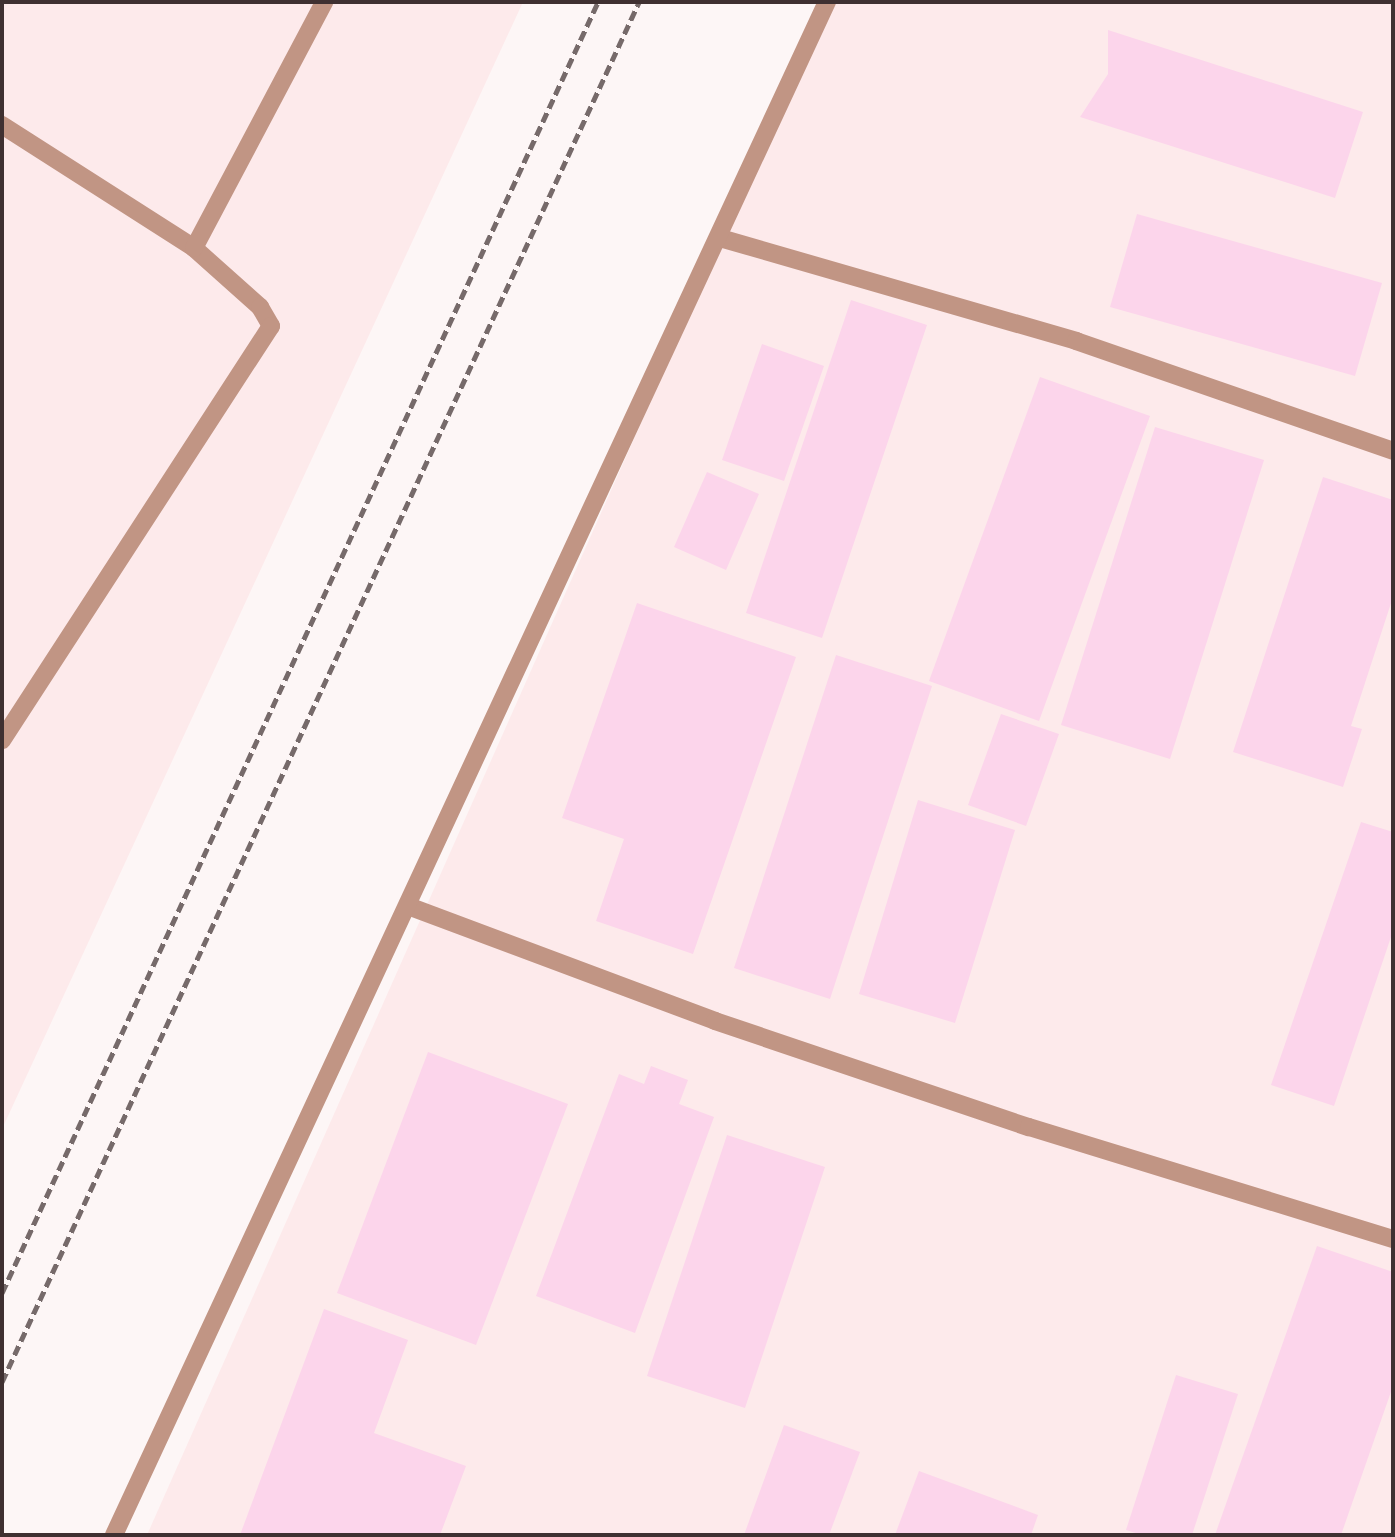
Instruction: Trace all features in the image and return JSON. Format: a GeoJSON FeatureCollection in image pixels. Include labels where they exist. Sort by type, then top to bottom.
{"type":"FeatureCollection","features":[{"type":"Feature","properties":{"kind":"street"},"geometry":{"type":"LineString","coordinates":[[194,248],[324,2]]}},
{"type":"Feature","properties":{"kind":"street"},"geometry":{"type":"LineString","coordinates":[[114,1535],[720,238],[827,2]]}},
{"type":"Feature","properties":{"kind":"street"},"geometry":{"type":"LineString","coordinates":[[2,125],[194,248],[267,315],[269,338],[2,740]]}},
{"type":"Feature","properties":{"kind":"street"},"geometry":{"type":"LineString","coordinates":[[720,238],[1076,341],[1393,451]]}},
{"type":"Feature","properties":{"kind":"street"},"geometry":{"type":"LineString","coordinates":[[408,906],[715,1021],[1016,1123],[1393,1239]]}},
{"type":"Feature","properties":{"kind":"shaded area"},"geometry":{"type":"Polygon","coordinates":[[[2,2],[523,2],[2,1129],[2,2]]]}},
{"type":"Feature","properties":{"kind":"shaded area"},"geometry":{"type":"Polygon","coordinates":[[[828,2],[1393,2],[1393,1535],[147,1535],[828,2]]]}},
{"type":"Feature","properties":{"kind":"building"},"geometry":{"type":"Polygon","coordinates":[[[1108,30],[1363,112],[1335,198],[1080,117],[1108,74],[1108,30]]]}},
{"type":"Feature","properties":{"kind":"building"},"geometry":{"type":"Polygon","coordinates":[[[1137,214],[1382,283],[1355,376],[1110,307],[1137,214]]]}},
{"type":"Feature","properties":{"kind":"building"},"geometry":{"type":"Polygon","coordinates":[[[851,300],[927,325],[822,638],[746,613],[851,300]]]}},
{"type":"Feature","properties":{"kind":"building"},"geometry":{"type":"Polygon","coordinates":[[[762,344],[824,366],[784,481],[722,460],[762,344]]]}},
{"type":"Feature","properties":{"kind":"building"},"geometry":{"type":"Polygon","coordinates":[[[1040,377],[1150,416],[1039,721],[929,681],[1040,377]]]}},
{"type":"Feature","properties":{"kind":"building"},"geometry":{"type":"Polygon","coordinates":[[[1155,427],[1264,460],[1170,759],[1061,725],[1155,427]]]}},
{"type":"Feature","properties":{"kind":"building"},"geometry":{"type":"Polygon","coordinates":[[[707,472],[759,494],[726,570],[674,547],[707,472]]]}},
{"type":"Feature","properties":{"kind":"building"},"geometry":{"type":"Polygon","coordinates":[[[1323,477],[1393,500],[1393,597],[1351,726],[1362,729],[1343,787],[1233,752],[1323,477]]]}},
{"type":"Feature","properties":{"kind":"building"},"geometry":{"type":"Polygon","coordinates":[[[637,603],[796,657],[693,954],[596,921],[624,839],[562,818],[637,603]]]}},
{"type":"Feature","properties":{"kind":"building"},"geometry":{"type":"Polygon","coordinates":[[[836,655],[932,686],[830,999],[734,968],[836,655]]]}},
{"type":"Feature","properties":{"kind":"building"},"geometry":{"type":"Polygon","coordinates":[[[1001,714],[1059,734],[1026,826],[968,805],[1001,714]]]}},
{"type":"Feature","properties":{"kind":"building"},"geometry":{"type":"Polygon","coordinates":[[[918,800],[1015,830],[955,1023],[859,994],[918,800]]]}},
{"type":"Feature","properties":{"kind":"building"},"geometry":{"type":"Polygon","coordinates":[[[1361,822],[1393,832],[1393,931],[1334,1106],[1271,1085],[1361,822]]]}},
{"type":"Feature","properties":{"kind":"building"},"geometry":{"type":"Polygon","coordinates":[[[428,1052],[568,1104],[476,1345],[337,1293],[428,1052]]]}},
{"type":"Feature","properties":{"kind":"building"},"geometry":{"type":"Polygon","coordinates":[[[651,1066],[688,1080],[679,1104],[714,1117],[635,1333],[536,1296],[619,1074],[644,1084],[651,1066]]]}},
{"type":"Feature","properties":{"kind":"building"},"geometry":{"type":"Polygon","coordinates":[[[727,1135],[825,1167],[745,1408],[647,1376],[727,1135]]]}},
{"type":"Feature","properties":{"kind":"building"},"geometry":{"type":"Polygon","coordinates":[[[1317,1246],[1393,1272],[1393,1386],[1341,1535],[1215,1535],[1317,1246]]]}},
{"type":"Feature","properties":{"kind":"building"},"geometry":{"type":"Polygon","coordinates":[[[324,1309],[408,1340],[374,1433],[466,1466],[440,1535],[240,1535],[324,1309]]]}},
{"type":"Feature","properties":{"kind":"building"},"geometry":{"type":"Polygon","coordinates":[[[1176,1375],[1238,1394],[1192,1535],[1142,1535],[1126,1530],[1176,1375]]]}},
{"type":"Feature","properties":{"kind":"building"},"geometry":{"type":"Polygon","coordinates":[[[784,1425],[860,1452],[829,1535],[744,1535],[784,1425]]]}},
{"type":"Feature","properties":{"kind":"building"},"geometry":{"type":"Polygon","coordinates":[[[919,1471],[1038,1515],[1031,1535],[895,1535],[919,1471]]]}},
{"type":"Feature","properties":{"kind":"railway"},"geometry":{"type":"LineString","coordinates":[[2,1293],[598,2]]}},
{"type":"Feature","properties":{"kind":"railway"},"geometry":{"type":"LineString","coordinates":[[2,1382],[639,2]]}}]}
